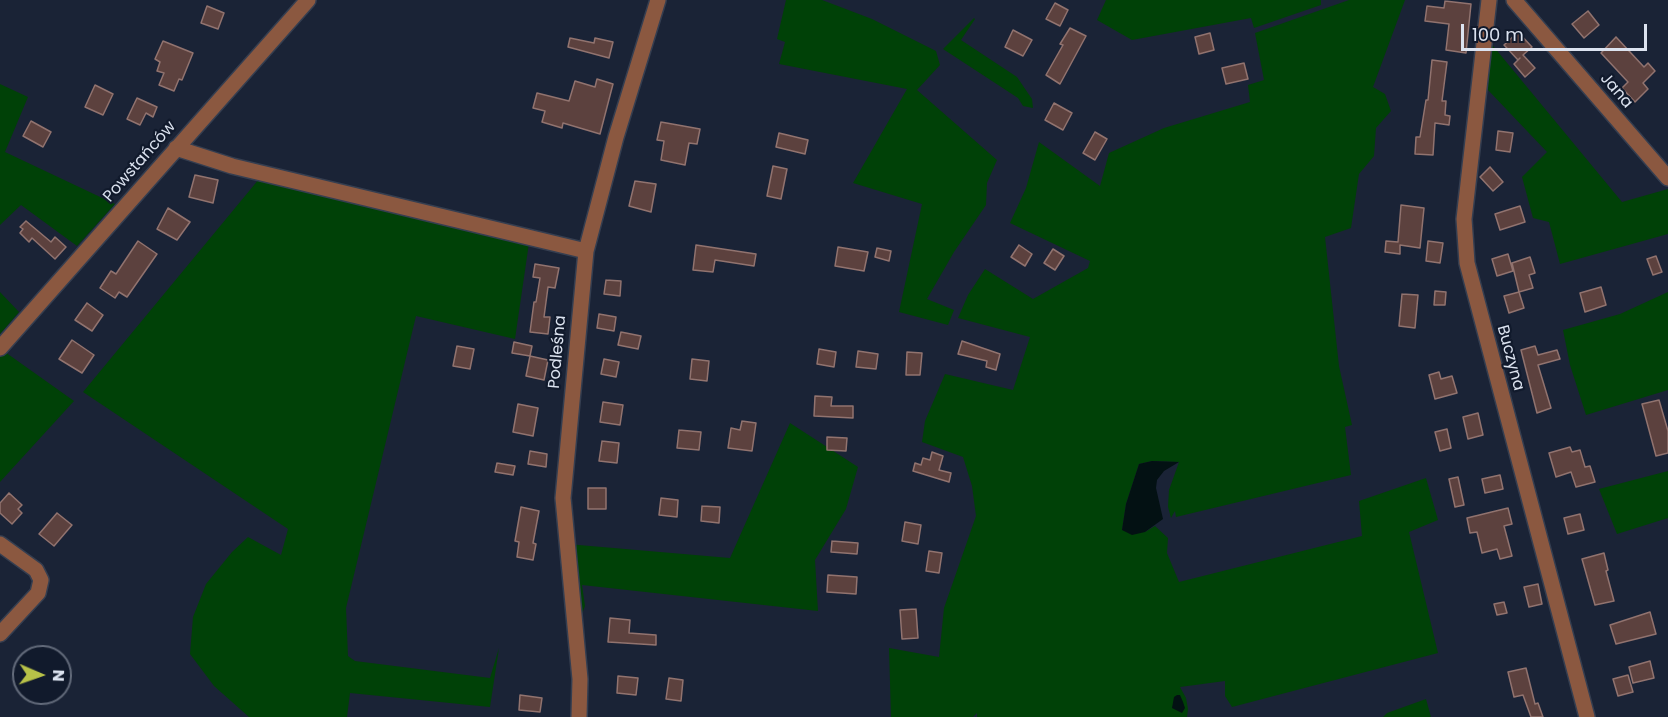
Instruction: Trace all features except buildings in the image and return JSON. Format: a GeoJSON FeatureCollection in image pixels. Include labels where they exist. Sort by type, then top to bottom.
{"type":"FeatureCollection","features":[{"type":"Feature","properties":{"kind":"street","name":"Powstańców"},"geometry":{"type":"LineString","coordinates":[[0,348],[308,0]]}},
{"type":"Feature","properties":{"kind":"street","name":"Podleśna"},"geometry":{"type":"LineString","coordinates":[[579,717],[580,679],[563,498],[586,251],[616,137],[658,0]]}},
{"type":"Feature","properties":{"kind":"street","name":"Buczyna"},"geometry":{"type":"LineString","coordinates":[[1490,0],[1464,219],[1466,252],[1527,494],[1587,717]]}},
{"type":"Feature","properties":{"kind":"street","name":"Jana"},"geometry":{"type":"LineString","coordinates":[[1514,0],[1668,178]]}},
{"type":"Feature","properties":{"kind":"street"},"geometry":{"type":"LineString","coordinates":[[176,148],[232,166],[586,251]]}},
{"type":"Feature","properties":{"kind":"street"},"geometry":{"type":"LineString","coordinates":[[0,544],[36,570],[41,580],[38,593],[0,634]]}},
{"type":"Feature","properties":{"kind":"green space"},"geometry":{"type":"Polygon","coordinates":[[[786,0],[822,0],[872,19],[936,51],[940,65],[917,90],[997,160],[987,183],[986,205],[954,252],[927,299],[954,310],[948,325],[899,312],[922,204],[853,183],[907,89],[779,64],[785,42],[777,39],[786,0]]]}},
{"type":"Feature","properties":{"kind":"green space"},"geometry":{"type":"Polygon","coordinates":[[[1106,0],[1321,0],[1321,5],[1254,28],[1251,18],[1132,40],[1097,20],[1106,0]]]}},
{"type":"Feature","properties":{"kind":"green space"},"geometry":{"type":"Polygon","coordinates":[[[1349,0],[1405,0],[1373,87],[1385,94],[1391,111],[1376,128],[1374,156],[1359,174],[1351,228],[1325,237],[1339,366],[1352,425],[1345,427],[1351,475],[1176,517],[1175,511],[1171,518],[1168,507],[1169,490],[1179,462],[1152,461],[1139,464],[1126,504],[1122,530],[1145,532],[1155,526],[1168,538],[1167,553],[1179,582],[1362,536],[1359,501],[1426,478],[1438,520],[1409,532],[1438,653],[1232,707],[1225,696],[1225,681],[1180,687],[1186,698],[1187,717],[977,717],[977,713],[973,717],[891,717],[889,648],[939,657],[944,608],[976,516],[972,486],[963,457],[922,442],[925,421],[945,374],[1013,390],[1030,337],[958,318],[968,295],[985,269],[1033,299],[1088,268],[1090,261],[1010,223],[1026,188],[1039,142],[1100,186],[1109,153],[1164,128],[1250,102],[1248,85],[1264,80],[1255,33],[1349,0]]]}},
{"type":"Feature","properties":{"kind":"green space"},"geometry":{"type":"Polygon","coordinates":[[[974,18],[961,40],[1017,77],[1032,99],[1033,108],[1023,106],[1018,98],[943,49],[974,18]]]}},
{"type":"Feature","properties":{"kind":"green space"},"geometry":{"type":"Polygon","coordinates":[[[1489,41],[1622,202],[1668,189],[1668,234],[1560,264],[1549,222],[1533,218],[1522,177],[1547,152],[1488,90],[1489,41]]]}},
{"type":"Feature","properties":{"kind":"green space"},"geometry":{"type":"Polygon","coordinates":[[[0,84],[28,97],[5,152],[115,204],[77,246],[21,205],[0,225],[0,84]]]}},
{"type":"Feature","properties":{"kind":"green space"},"geometry":{"type":"Polygon","coordinates":[[[259,179],[529,243],[515,339],[416,316],[346,608],[348,656],[355,661],[490,678],[499,648],[490,707],[350,693],[347,717],[249,717],[214,686],[190,654],[193,617],[206,584],[232,552],[248,537],[281,555],[288,529],[83,392],[259,179]]]}},
{"type":"Feature","properties":{"kind":"green space"},"geometry":{"type":"Polygon","coordinates":[[[0,292],[19,312],[0,334],[0,292]]]}},
{"type":"Feature","properties":{"kind":"green space"},"geometry":{"type":"Polygon","coordinates":[[[1668,292],[1668,390],[1586,415],[1570,365],[1563,330],[1620,314],[1668,292]]]}},
{"type":"Feature","properties":{"kind":"green space"},"geometry":{"type":"Polygon","coordinates":[[[5,352],[74,401],[0,482],[0,357],[5,352]]]}},
{"type":"Feature","properties":{"kind":"green space"},"geometry":{"type":"Polygon","coordinates":[[[790,423],[858,467],[846,509],[815,560],[818,611],[582,585],[585,606],[580,619],[567,544],[730,558],[790,423]]]}},
{"type":"Feature","properties":{"kind":"green space"},"geometry":{"type":"Polygon","coordinates":[[[1668,471],[1668,518],[1617,534],[1599,489],[1668,471]]]}},
{"type":"Feature","properties":{"kind":"green space"},"geometry":{"type":"Polygon","coordinates":[[[1426,699],[1431,717],[1383,717],[1387,713],[1426,699]]]}},
{"type":"Feature","properties":{"kind":"shaded area"},"geometry":{"type":"Polygon","coordinates":[[[1152,461],[1179,462],[1164,471],[1157,480],[1156,488],[1163,519],[1145,532],[1132,535],[1122,530],[1126,504],[1139,464],[1152,461]]]}},
{"type":"Feature","properties":{"kind":"shaded area"},"geometry":{"type":"Polygon","coordinates":[[[1180,695],[1185,708],[1182,713],[1172,708],[1174,697],[1180,695]]]}}]}
